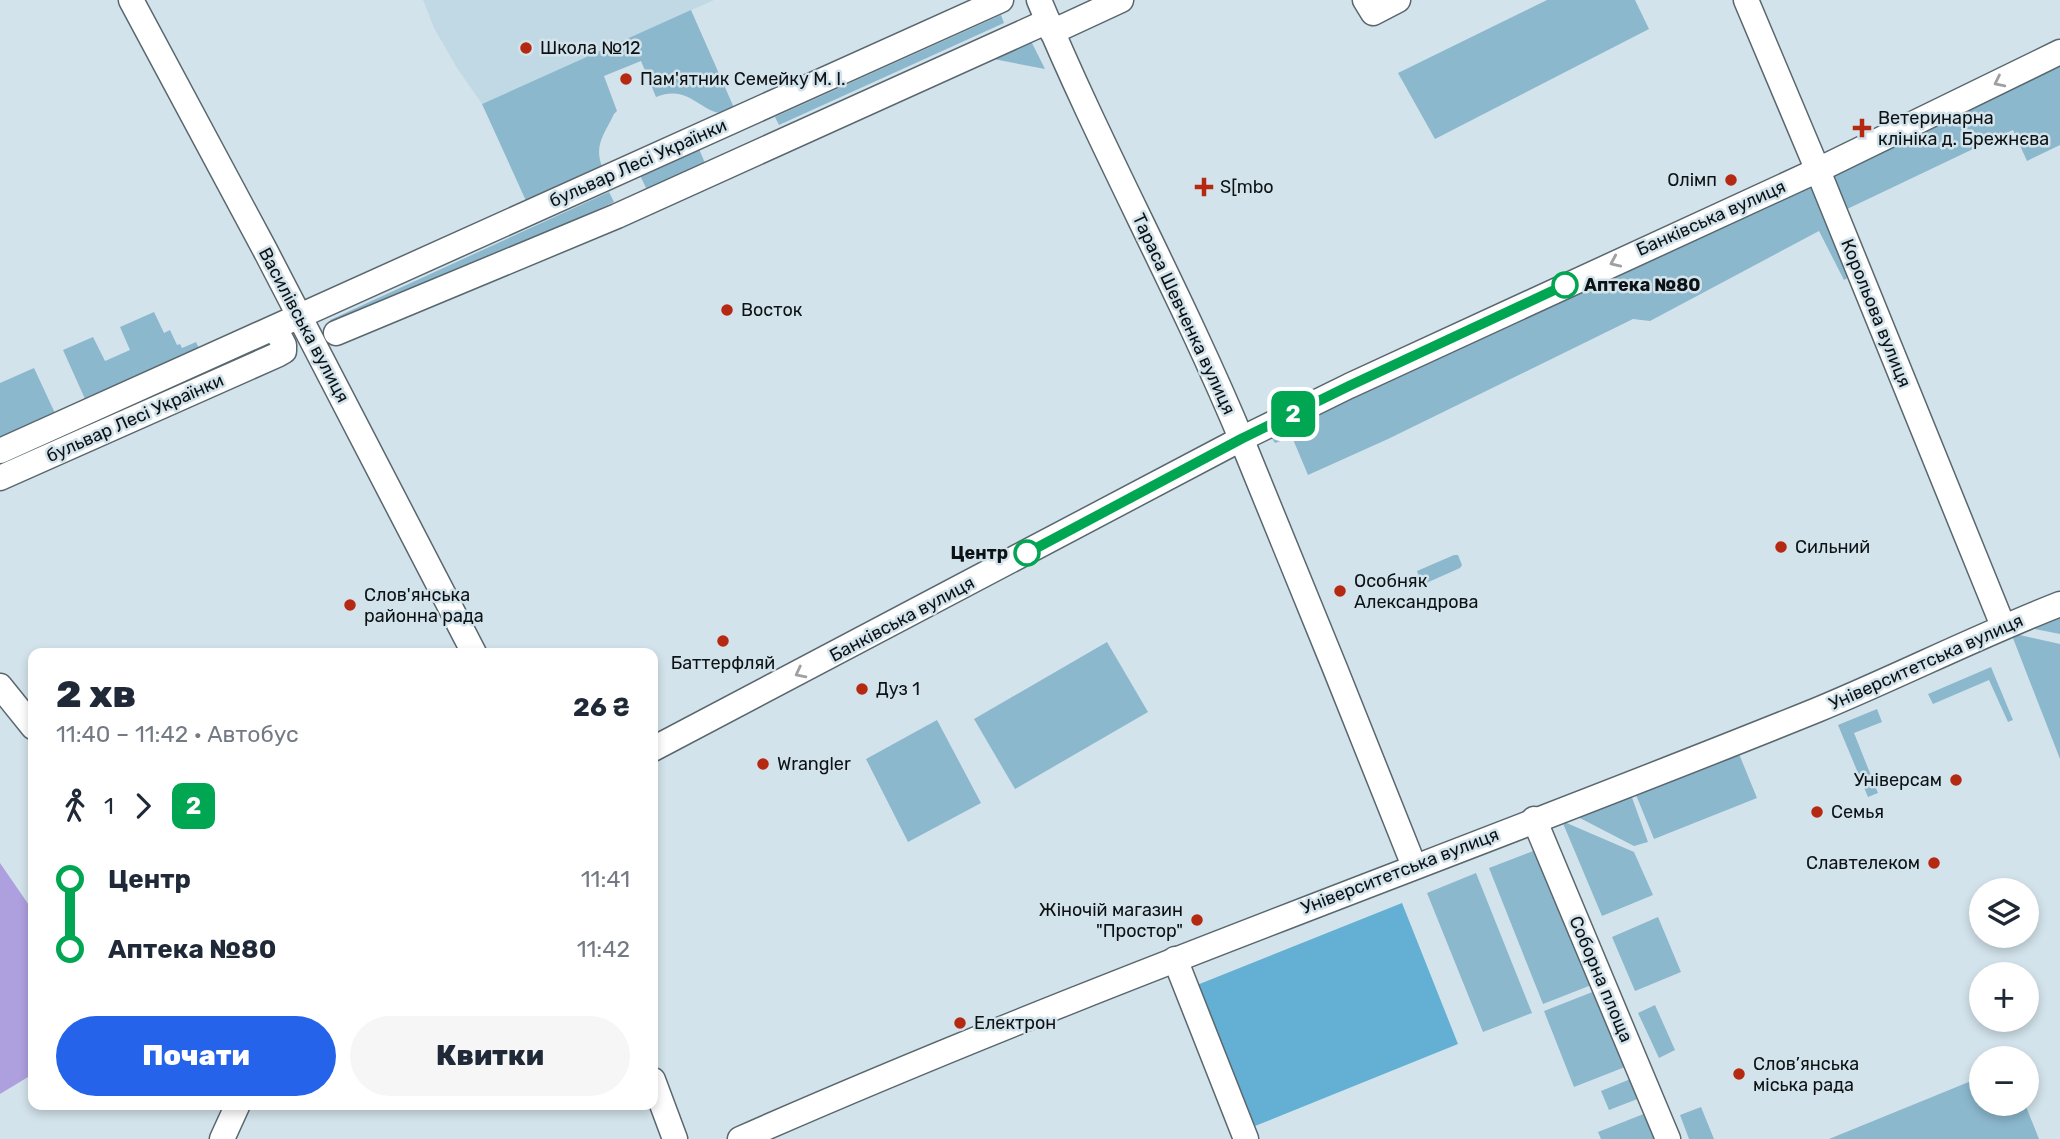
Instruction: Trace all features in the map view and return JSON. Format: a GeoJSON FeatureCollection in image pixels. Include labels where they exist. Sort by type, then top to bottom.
{"type":"FeatureCollection","features":[{"type":"Feature","properties":{"kind":"street","name":"Василівська вулиця"},"geometry":{"type":"LineString","coordinates":[[131,0],[300,317],[471,648]]}},
{"type":"Feature","properties":{"kind":"street","name":"бульвар Лесі Українки"},"geometry":{"type":"LineString","coordinates":[[0,478],[36,462],[208,357],[1001,0]]}},
{"type":"Feature","properties":{"kind":"street"},"geometry":{"type":"LineString","coordinates":[[336,333],[617,216],[1046,18],[1121,0]]}},
{"type":"Feature","properties":{"kind":"street"},"geometry":{"type":"LineString","coordinates":[[1365,0],[1373,13],[1398,0]]}},
{"type":"Feature","properties":{"kind":"street","name":"Корольова вулиця"},"geometry":{"type":"LineString","coordinates":[[1746,0],[2003,626]]}},
{"type":"Feature","properties":{"kind":"street","name":"Тараса Шевченка вулиця"},"geometry":{"type":"LineString","coordinates":[[1046,18],[1071,77],[1241,439],[1414,866]]}},
{"type":"Feature","properties":{"kind":"street","name":"Банківська вулиця"},"geometry":{"type":"LineString","coordinates":[[658,746],[1241,439],[1565,285],[1818,170],[2060,52]]}},
{"type":"Feature","properties":{"kind":"street","name":"бульвар Лесі Українки"},"geometry":{"type":"LineString","coordinates":[[0,451],[26,439],[219,381],[284,351],[284,345],[275,328]]}},
{"type":"Feature","properties":{"kind":"street"},"geometry":{"type":"LineString","coordinates":[[208,357],[219,381]]}},
{"type":"Feature","properties":{"kind":"street"},"geometry":{"type":"LineString","coordinates":[[26,439],[36,462]]}},
{"type":"Feature","properties":{"kind":"street","name":"Університетська вулиця"},"geometry":{"type":"LineString","coordinates":[[740,1139],[894,1072],[1175,959],[1820,708],[2003,626],[2060,604]]}},
{"type":"Feature","properties":{"kind":"street"},"geometry":{"type":"LineString","coordinates":[[0,685],[28,721]]}},
{"type":"Feature","properties":{"kind":"street","name":"Соборна площа"},"geometry":{"type":"LineString","coordinates":[[1534,819],[1668,1139]]}},
{"type":"Feature","properties":{"kind":"street"},"geometry":{"type":"LineString","coordinates":[[1175,959],[1246,1139]]}},
{"type":"Feature","properties":{"kind":"street"},"geometry":{"type":"LineString","coordinates":[[658,1093],[675,1139]]}},
{"type":"Feature","properties":{"kind":"street"},"geometry":{"type":"LineString","coordinates":[[222,1139],[235,1110]]}},
{"type":"Feature","properties":{"kind":"shaded area","name":"Школа №12"},"geometry":{"type":"Polygon","coordinates":[[[423,0],[714,0],[482,104],[434,28],[423,0]]]}},
{"type":"Feature","properties":{"kind":"shaded area"},"geometry":{"type":"Polygon","coordinates":[[[1547,0],[1635,0],[1649,29],[1435,139],[1398,73],[1547,0]]]}},
{"type":"Feature","properties":{"kind":"shaded area"},"geometry":{"type":"Polygon","coordinates":[[[691,10],[735,110],[715,112],[680,94],[656,97],[641,61],[604,76],[617,111],[599,147],[603,169],[527,203],[482,104],[691,10]]]}},
{"type":"Feature","properties":{"kind":"shaded area"},"geometry":{"type":"Polygon","coordinates":[[[1001,15],[1004,23],[779,125],[775,117],[1001,15]]]}},
{"type":"Feature","properties":{"kind":"shaded area"},"geometry":{"type":"Polygon","coordinates":[[[1028,35],[1045,69],[983,57],[1028,35]]]}},
{"type":"Feature","properties":{"kind":"shaded area"},"geometry":{"type":"Polygon","coordinates":[[[2060,59],[2060,145],[2027,161],[2013,130],[1843,211],[1825,172],[2060,59]]]}},
{"type":"Feature","properties":{"kind":"shaded area"},"geometry":{"type":"Polygon","coordinates":[[[696,142],[705,163],[647,190],[637,169],[696,142]]]}},
{"type":"Feature","properties":{"kind":"shaded area"},"geometry":{"type":"Polygon","coordinates":[[[1812,180],[1853,275],[1844,280],[1819,231],[1650,321],[1633,319],[1388,439],[1308,475],[1292,437],[1275,443],[1269,434],[1812,180]]]}},
{"type":"Feature","properties":{"kind":"shaded area"},"geometry":{"type":"Polygon","coordinates":[[[609,192],[614,202],[335,329],[330,320],[609,192]]]}},
{"type":"Feature","properties":{"kind":"shaded area"},"geometry":{"type":"Polygon","coordinates":[[[154,312],[164,333],[170,330],[177,345],[180,344],[182,348],[196,342],[204,359],[90,410],[63,350],[93,337],[105,361],[130,350],[120,327],[154,312]]]}},
{"type":"Feature","properties":{"kind":"shaded area"},"geometry":{"type":"Polygon","coordinates":[[[34,368],[60,424],[0,451],[0,383],[34,368]]]}},
{"type":"Feature","properties":{"kind":"shaded area"},"geometry":{"type":"Polygon","coordinates":[[[1458,555],[1462,565],[1460,568],[1421,583],[1417,571],[1458,555]]]}},
{"type":"Feature","properties":{"kind":"shaded area"},"geometry":{"type":"Polygon","coordinates":[[[2060,610],[2060,634],[2019,626],[2060,610]]]}},
{"type":"Feature","properties":{"kind":"shaded area"},"geometry":{"type":"Polygon","coordinates":[[[2011,633],[2060,644],[2060,759],[2011,633]]]}},
{"type":"Feature","properties":{"kind":"shaded area"},"geometry":{"type":"Polygon","coordinates":[[[1107,642],[1148,712],[1015,789],[974,719],[1107,642]]]}},
{"type":"Feature","properties":{"kind":"shaded area"},"geometry":{"type":"Polygon","coordinates":[[[1991,667],[2013,720],[2008,722],[1989,680],[1933,704],[1928,694],[1991,667]]]}},
{"type":"Feature","properties":{"kind":"shaded area"},"geometry":{"type":"Polygon","coordinates":[[[1877,709],[1882,722],[1854,733],[1878,793],[1868,797],[1838,725],[1877,709]]]}},
{"type":"Feature","properties":{"kind":"shaded area"},"geometry":{"type":"Polygon","coordinates":[[[937,720],[981,803],[908,842],[866,759],[937,720]]]}},
{"type":"Feature","properties":{"kind":"shaded area"},"geometry":{"type":"Polygon","coordinates":[[[1737,749],[1757,798],[1654,839],[1634,790],[1737,749]]]}},
{"type":"Feature","properties":{"kind":"shaded area"},"geometry":{"type":"Polygon","coordinates":[[[1630,792],[1648,842],[1634,846],[1574,815],[1630,792]]]}},
{"type":"Feature","properties":{"kind":"shaded area"},"geometry":{"type":"Polygon","coordinates":[[[1562,821],[1634,852],[1653,895],[1602,916],[1562,821]]]}},
{"type":"Feature","properties":{"kind":"shaded area"},"geometry":{"type":"Polygon","coordinates":[[[1541,848],[1594,984],[1543,1004],[1489,868],[1541,848]]]}},
{"type":"Feature","properties":{"kind":"shaded area"},"geometry":{"type":"Polygon","coordinates":[[[0,863],[28,904],[28,1077],[0,1094],[0,863]]]}},
{"type":"Feature","properties":{"kind":"shaded area"},"geometry":{"type":"Polygon","coordinates":[[[1476,873],[1532,1013],[1483,1032],[1427,893],[1476,873]]]}},
{"type":"Feature","properties":{"kind":"shaded area"},"geometry":{"type":"Polygon","coordinates":[[[1402,903],[1458,1044],[1255,1126],[1197,985],[1402,903]]]}},
{"type":"Feature","properties":{"kind":"shaded area"},"geometry":{"type":"Polygon","coordinates":[[[1658,917],[1681,972],[1635,991],[1612,937],[1658,917]]]}},
{"type":"Feature","properties":{"kind":"shaded area"},"geometry":{"type":"Polygon","coordinates":[[[1595,991],[1625,1067],[1574,1087],[1544,1011],[1595,991]]]}},
{"type":"Feature","properties":{"kind":"shaded area"},"geometry":{"type":"Polygon","coordinates":[[[1655,1005],[1675,1050],[1659,1058],[1638,1013],[1655,1005]]]}},
{"type":"Feature","properties":{"kind":"shaded area"},"geometry":{"type":"Polygon","coordinates":[[[1633,1078],[1640,1098],[1609,1110],[1601,1091],[1633,1078]]]}},
{"type":"Feature","properties":{"kind":"shaded area"},"geometry":{"type":"Polygon","coordinates":[[[1969,1082],[1969,1116],[2030,1116],[2039,1139],[1829,1139],[1969,1082]]]}},
{"type":"Feature","properties":{"kind":"shaded area"},"geometry":{"type":"Polygon","coordinates":[[[1701,1107],[1714,1139],[1689,1139],[1680,1115],[1701,1107]]]}},
{"type":"Feature","properties":{"kind":"shaded area"},"geometry":{"type":"Polygon","coordinates":[[[1646,1113],[1656,1139],[1601,1139],[1598,1132],[1646,1113]]]}},
{"type":"Feature","properties":{"kind":"bus line","name":"2"},"geometry":{"type":"LineString","coordinates":[[1027,553],[1241,439],[1565,285]]}},
{"type":"Feature","properties":{"kind":"place","name":"Школа №12"},"geometry":{"type":"Point","coordinates":[526,48]}},
{"type":"Feature","properties":{"kind":"place","name":"Пам'ятник Семейку М. І."},"geometry":{"type":"Point","coordinates":[626,79]}},
{"type":"Feature","properties":{"kind":"place","name":"Ветеринарна клініка д. Брежнєва"},"geometry":{"type":"Point","coordinates":[1862,128]}},
{"type":"Feature","properties":{"kind":"place","name":"Олімп"},"geometry":{"type":"Point","coordinates":[1731,180]}},
{"type":"Feature","properties":{"kind":"place","name":"S[mbo"},"geometry":{"type":"Point","coordinates":[1204,187]}},
{"type":"Feature","properties":{"kind":"place","name":"Аптека №80"},"geometry":{"type":"Point","coordinates":[1565,285]}},
{"type":"Feature","properties":{"kind":"place","name":"Восток"},"geometry":{"type":"Point","coordinates":[727,310]}},
{"type":"Feature","properties":{"kind":"place","name":"Сильний"},"geometry":{"type":"Point","coordinates":[1781,547]}},
{"type":"Feature","properties":{"kind":"place","name":"Центр"},"geometry":{"type":"Point","coordinates":[1027,553]}},
{"type":"Feature","properties":{"kind":"place","name":"Особняк Александрова"},"geometry":{"type":"Point","coordinates":[1340,591]}},
{"type":"Feature","properties":{"kind":"place","name":"Слов'янська районна рада"},"geometry":{"type":"Point","coordinates":[350,605]}},
{"type":"Feature","properties":{"kind":"place","name":"Баттерфляй"},"geometry":{"type":"Point","coordinates":[723,641]}},
{"type":"Feature","properties":{"kind":"place","name":"Дуз 1"},"geometry":{"type":"Point","coordinates":[862,689]}},
{"type":"Feature","properties":{"kind":"place","name":"Wrangler"},"geometry":{"type":"Point","coordinates":[763,764]}},
{"type":"Feature","properties":{"kind":"place","name":"Універсам"},"geometry":{"type":"Point","coordinates":[1956,780]}},
{"type":"Feature","properties":{"kind":"place","name":"Семья"},"geometry":{"type":"Point","coordinates":[1817,812]}},
{"type":"Feature","properties":{"kind":"place","name":"Славтелеком"},"geometry":{"type":"Point","coordinates":[1934,863]}},
{"type":"Feature","properties":{"kind":"place","name":"Жіночій магазин \"Простор\""},"geometry":{"type":"Point","coordinates":[1197,920]}},
{"type":"Feature","properties":{"kind":"place","name":"Електрон"},"geometry":{"type":"Point","coordinates":[960,1023]}},
{"type":"Feature","properties":{"kind":"place","name":"Слов’янська міська рада"},"geometry":{"type":"Point","coordinates":[1739,1074]}}]}
